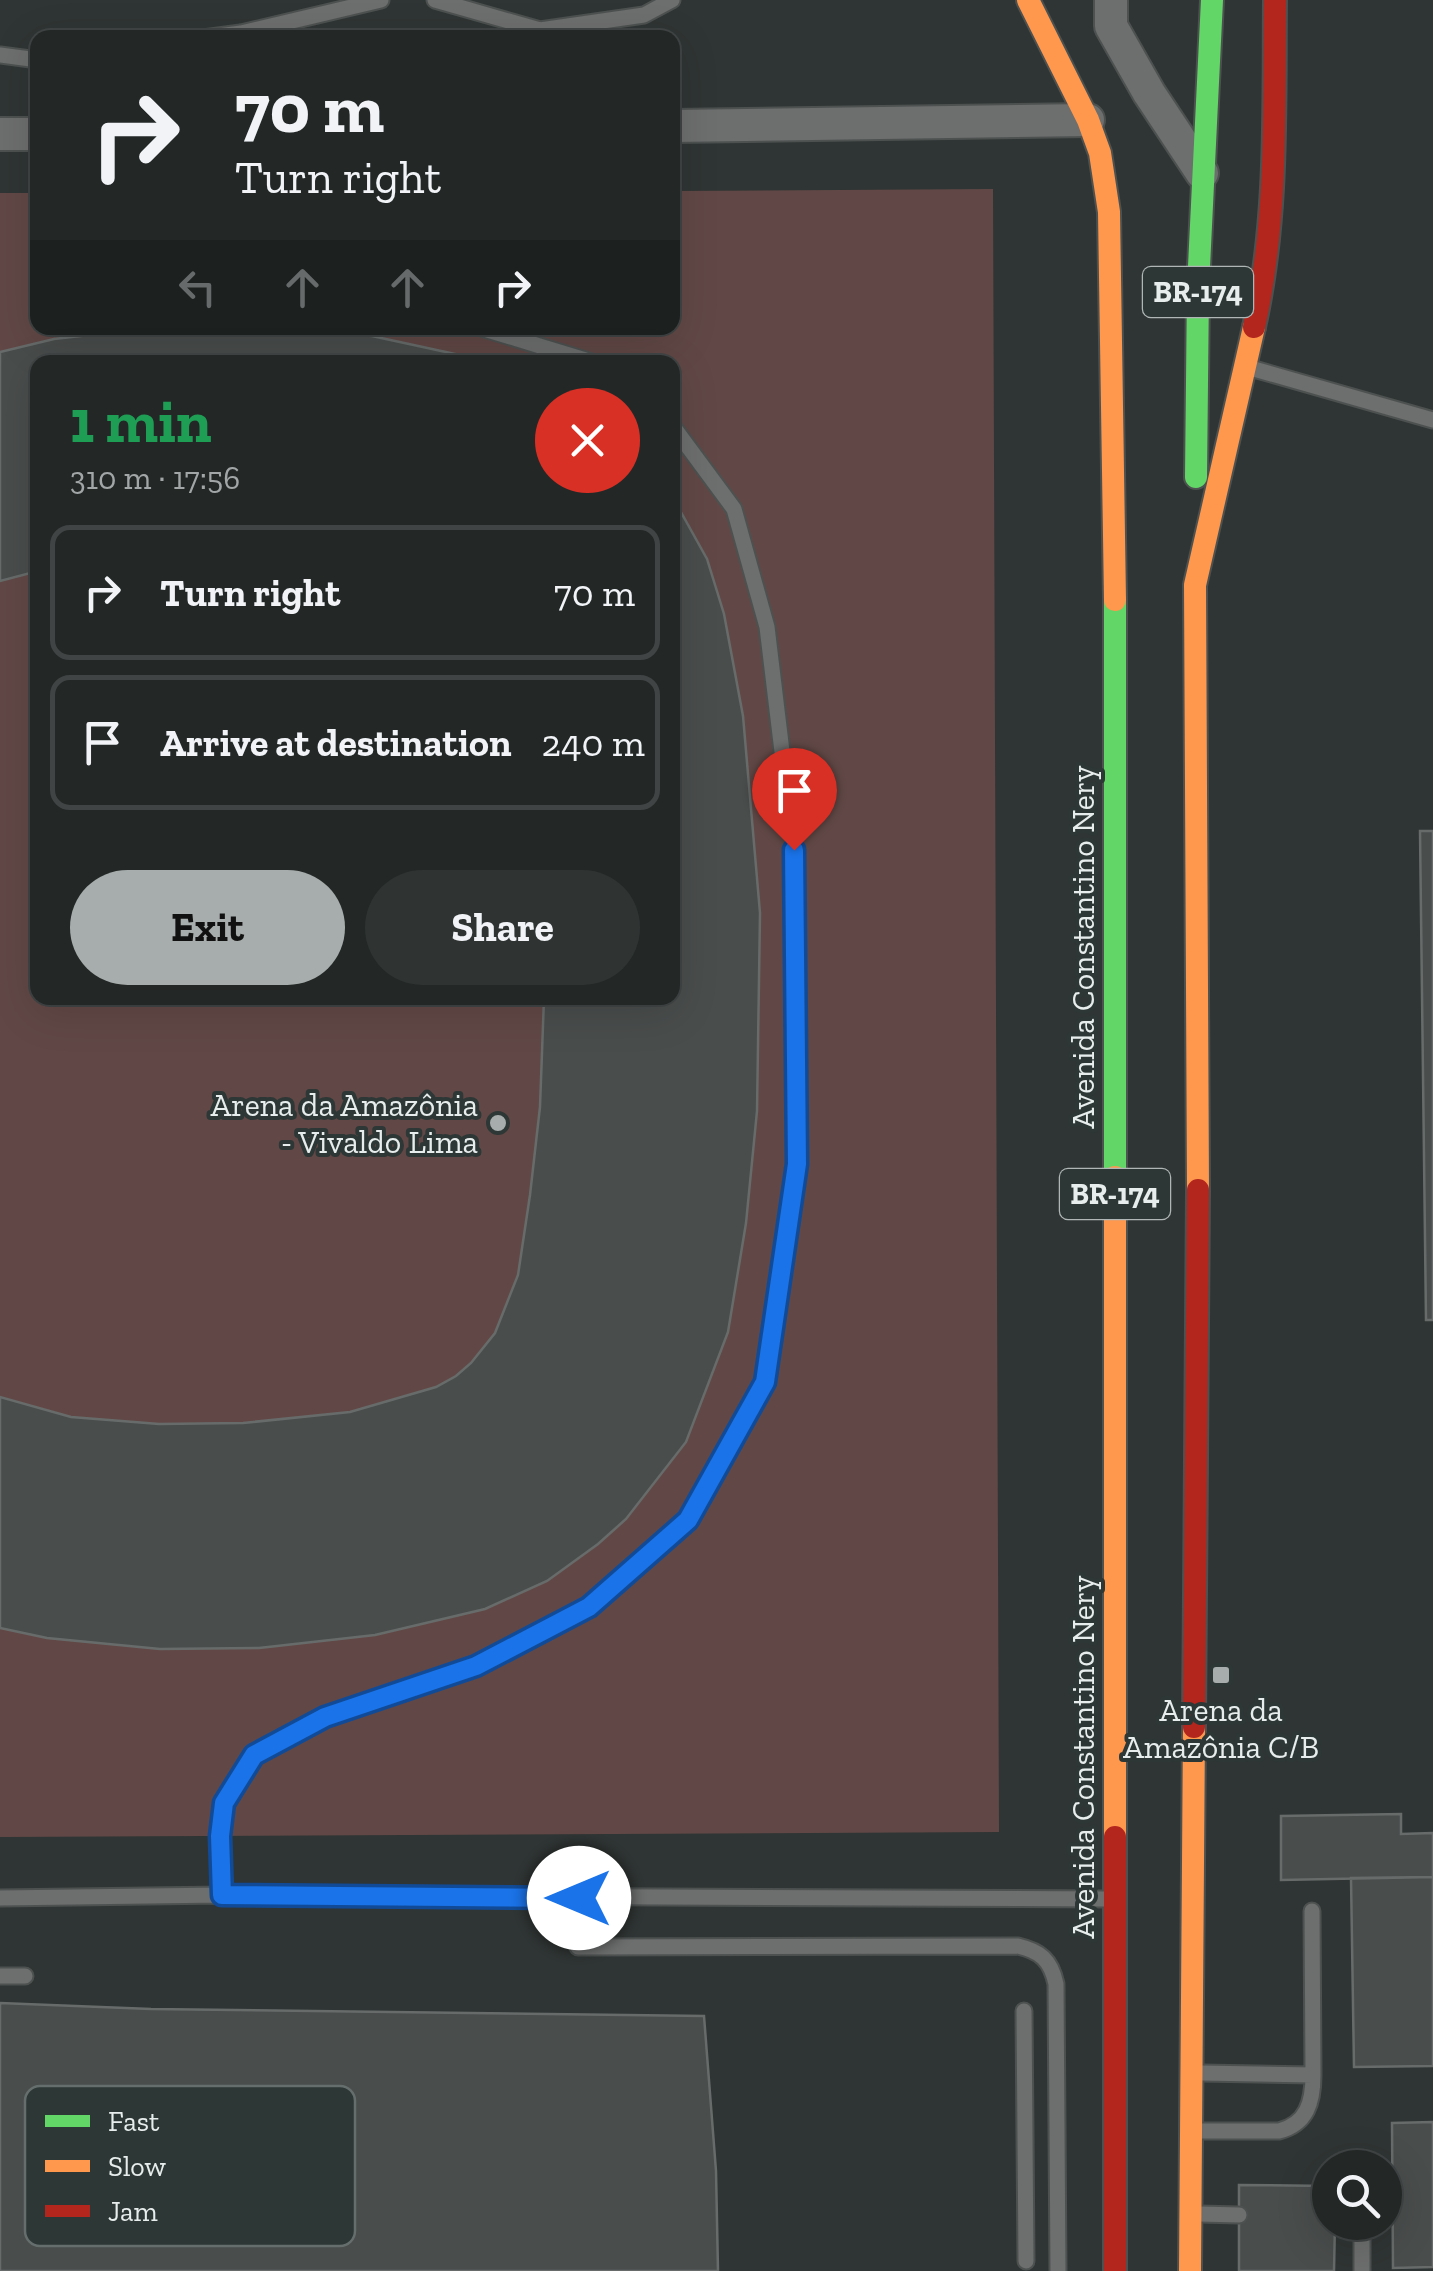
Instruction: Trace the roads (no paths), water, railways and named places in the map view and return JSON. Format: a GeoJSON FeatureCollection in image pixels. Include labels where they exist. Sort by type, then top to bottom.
{"type":"FeatureCollection","features":[{"type":"Feature","properties":{"kind":"highway","name":"Avenida Constantino Nery"},"geometry":{"type":"LineString","coordinates":[[1028,0],[1088,120],[1100,153],[1109,212],[1115,455],[1115,2271]]}},
{"type":"Feature","properties":{"kind":"highway","name":"BR-174"},"geometry":{"type":"LineString","coordinates":[[1190,2271],[1199,1112],[1198,287],[1212,0]]}},
{"type":"Feature","properties":{"kind":"highway"},"geometry":{"type":"LineString","coordinates":[[1196,585],[1264,282],[1273,209],[1275,0]]}},
{"type":"Feature","properties":{"kind":"street"},"geometry":{"type":"LineString","coordinates":[[1110,0],[1111,26],[1148,93],[1202,172]]}},
{"type":"Feature","properties":{"kind":"street"},"geometry":{"type":"LineString","coordinates":[[680,126],[1088,120]]}},
{"type":"Feature","properties":{"kind":"street"},"geometry":{"type":"LineString","coordinates":[[0,134],[30,134]]}},
{"type":"Feature","properties":{"kind":"lane"},"geometry":{"type":"LineString","coordinates":[[250,30],[381,0]]}},
{"type":"Feature","properties":{"kind":"lane"},"geometry":{"type":"LineString","coordinates":[[435,0],[540,30],[644,15],[672,0]]}},
{"type":"Feature","properties":{"kind":"lane"},"geometry":{"type":"LineString","coordinates":[[1200,0],[1202,172]]}},
{"type":"Feature","properties":{"kind":"lane"},"geometry":{"type":"LineString","coordinates":[[0,55],[30,59]]}},
{"type":"Feature","properties":{"kind":"lane"},"geometry":{"type":"LineString","coordinates":[[504,335],[569,355]]}},
{"type":"Feature","properties":{"kind":"lane"},"geometry":{"type":"LineString","coordinates":[[1245,366],[1433,420]]}},
{"type":"Feature","properties":{"kind":"lane"},"geometry":{"type":"LineString","coordinates":[[222,1895],[220,1836],[224,1803],[254,1755],[325,1717],[476,1666],[589,1607],[688,1520],[765,1382],[797,1164],[794,850],[766,627],[734,509],[680,436]]}},
{"type":"Feature","properties":{"kind":"lane"},"geometry":{"type":"LineString","coordinates":[[0,1898],[222,1895],[1115,1899]]}},
{"type":"Feature","properties":{"kind":"lane"},"geometry":{"type":"LineString","coordinates":[[1192,2131],[1279,2131],[1291,2128],[1308,2110],[1313,2075],[1312,1911]]}},
{"type":"Feature","properties":{"kind":"lane"},"geometry":{"type":"LineString","coordinates":[[578,1947],[1018,1946],[1034,1950],[1053,1969],[1056,1984],[1058,2271]]}},
{"type":"Feature","properties":{"kind":"lane"},"geometry":{"type":"LineString","coordinates":[[0,1976],[25,1976]]}},
{"type":"Feature","properties":{"kind":"lane"},"geometry":{"type":"LineString","coordinates":[[1024,2011],[1026,2261]]}},
{"type":"Feature","properties":{"kind":"lane"},"geometry":{"type":"LineString","coordinates":[[1192,2073],[1313,2075]]}},
{"type":"Feature","properties":{"kind":"lane"},"geometry":{"type":"LineString","coordinates":[[1191,2214],[1239,2215]]}},
{"type":"Feature","properties":{"kind":"lane"},"geometry":{"type":"LineString","coordinates":[[1362,2240],[1362,2271]]}},
{"type":"Feature","properties":{"kind":"place","name":"Arena da Amazônia - Vivaldo Lima"},"geometry":{"type":"Point","coordinates":[498,1123]}},
{"type":"Feature","properties":{"kind":"place","name":"Arena da Amazônia C/B"},"geometry":{"type":"Point","coordinates":[1221,1675]}}]}
